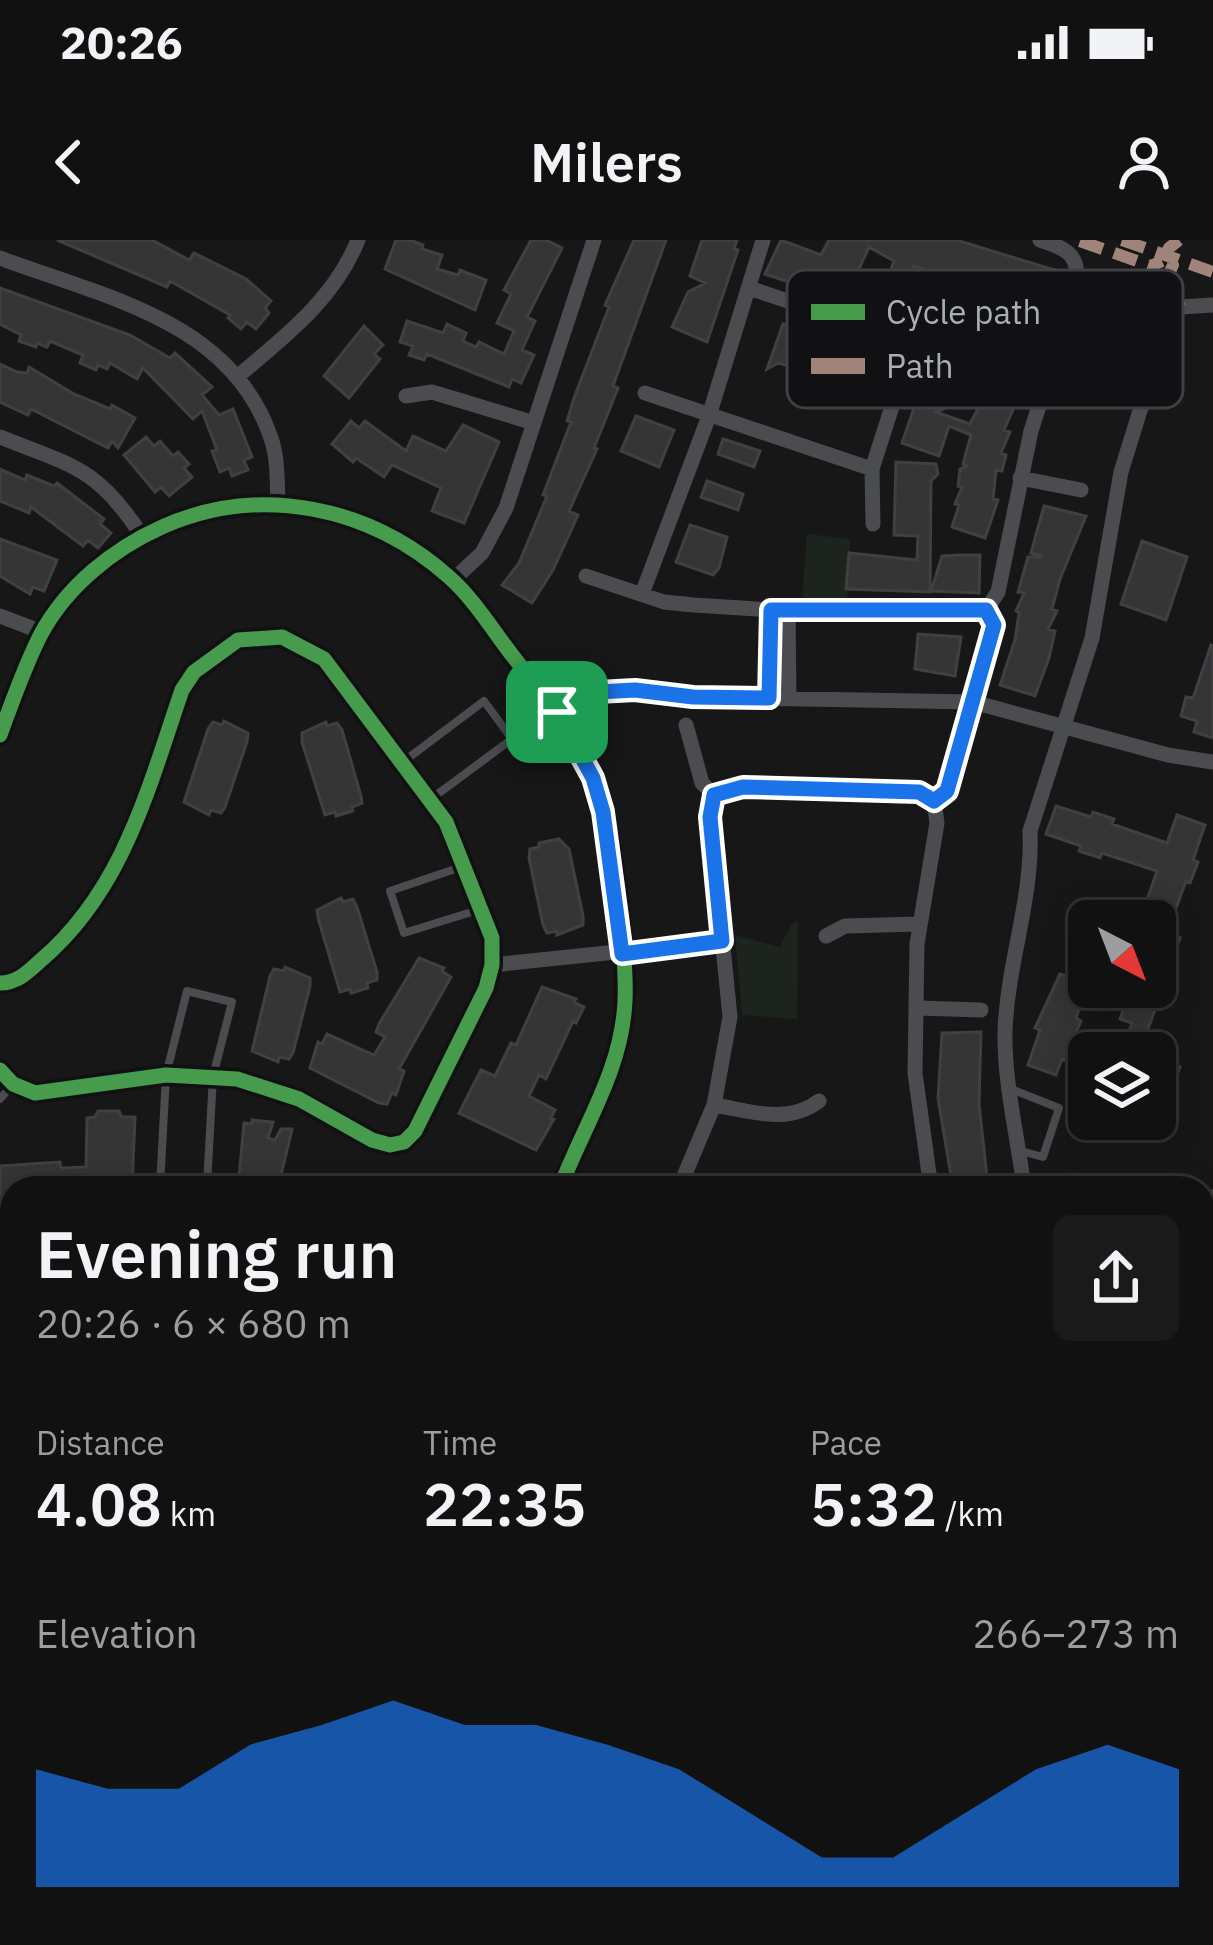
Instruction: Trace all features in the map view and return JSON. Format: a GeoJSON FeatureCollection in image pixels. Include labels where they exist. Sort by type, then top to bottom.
{"type":"FeatureCollection","features":[{"type":"Feature","properties":{"kind":"street"},"geometry":{"type":"LineString","coordinates":[[237,377],[330,292],[358,240]]}},
{"type":"Feature","properties":{"kind":"street"},"geometry":{"type":"LineString","coordinates":[[454,580],[482,553],[506,508],[594,240]]}},
{"type":"Feature","properties":{"kind":"street"},"geometry":{"type":"LineString","coordinates":[[642,594],[709,416],[763,240]]}},
{"type":"Feature","properties":{"kind":"street"},"geometry":{"type":"LineString","coordinates":[[1040,240],[1060,246],[1079,270]]}},
{"type":"Feature","properties":{"kind":"street"},"geometry":{"type":"LineString","coordinates":[[0,258],[177,325],[212,350],[237,377],[272,439],[278,503]]}},
{"type":"Feature","properties":{"kind":"street"},"geometry":{"type":"LineString","coordinates":[[749,288],[787,301]]}},
{"type":"Feature","properties":{"kind":"street"},"geometry":{"type":"LineString","coordinates":[[1183,307],[1213,305]]}},
{"type":"Feature","properties":{"kind":"street"},"geometry":{"type":"LineString","coordinates":[[406,396],[432,392],[534,423]]}},
{"type":"Feature","properties":{"kind":"street"},"geometry":{"type":"LineString","coordinates":[[645,393],[872,469]]}},
{"type":"Feature","properties":{"kind":"street"},"geometry":{"type":"LineString","coordinates":[[873,524],[872,469],[891,408]]}},
{"type":"Feature","properties":{"kind":"street"},"geometry":{"type":"LineString","coordinates":[[986,610],[998,592],[1020,478],[1041,408]]}},
{"type":"Feature","properties":{"kind":"street"},"geometry":{"type":"LineString","coordinates":[[1022,1176],[1005,1035],[1014,946],[1031,861],[1030,831],[1092,638],[1121,472],[1140,408]]}},
{"type":"Feature","properties":{"kind":"street"},"geometry":{"type":"LineString","coordinates":[[0,437],[77,467],[99,481],[142,536]]}},
{"type":"Feature","properties":{"kind":"street"},"geometry":{"type":"LineString","coordinates":[[1020,478],[1081,490]]}},
{"type":"Feature","properties":{"kind":"street"},"geometry":{"type":"LineString","coordinates":[[0,735],[42,632],[75,587],[107,558],[142,536],[221,508],[278,503],[359,520],[412,547],[454,580],[557,712],[593,778],[603,812],[625,1000],[618,1051],[566,1176]]}},
{"type":"Feature","properties":{"kind":"street"},"geometry":{"type":"LineString","coordinates":[[586,576],[679,604],[779,610],[986,610]]}},
{"type":"Feature","properties":{"kind":"street"},"geometry":{"type":"LineString","coordinates":[[769,698],[779,610]]}},
{"type":"Feature","properties":{"kind":"street"},"geometry":{"type":"LineString","coordinates":[[779,610],[789,698]]}},
{"type":"Feature","properties":{"kind":"street"},"geometry":{"type":"LineString","coordinates":[[934,801],[947,791],[994,625],[986,610]]}},
{"type":"Feature","properties":{"kind":"street"},"geometry":{"type":"LineString","coordinates":[[0,616],[42,632]]}},
{"type":"Feature","properties":{"kind":"street"},"geometry":{"type":"LineString","coordinates":[[0,983],[23,976],[80,922],[133,833],[182,690],[194,672],[238,640],[282,637],[324,658],[446,822],[492,938],[486,988],[424,1117],[404,1142],[372,1141],[298,1099],[213,1076],[166,1075],[35,1093],[14,1084],[0,1070]]}},
{"type":"Feature","properties":{"kind":"street"},"geometry":{"type":"LineString","coordinates":[[557,712],[598,692],[635,690],[693,697],[973,702],[1213,763]]}},
{"type":"Feature","properties":{"kind":"street"},"geometry":{"type":"LineString","coordinates":[[686,724],[702,783],[714,795]]}},
{"type":"Feature","properties":{"kind":"street"},"geometry":{"type":"LineString","coordinates":[[714,795],[743,787],[919,792],[934,801]]}},
{"type":"Feature","properties":{"kind":"street"},"geometry":{"type":"LineString","coordinates":[[684,1176],[714,1105],[730,1017],[710,817],[714,795]]}},
{"type":"Feature","properties":{"kind":"street"},"geometry":{"type":"LineString","coordinates":[[929,1176],[915,1073],[920,924],[937,823],[934,801]]}},
{"type":"Feature","properties":{"kind":"street"},"geometry":{"type":"LineString","coordinates":[[826,936],[845,926],[920,924]]}},
{"type":"Feature","properties":{"kind":"street"},"geometry":{"type":"LineString","coordinates":[[492,965],[722,941]]}},
{"type":"Feature","properties":{"kind":"street"},"geometry":{"type":"LineString","coordinates":[[918,1008],[981,1010]]}},
{"type":"Feature","properties":{"kind":"street"},"geometry":{"type":"LineString","coordinates":[[714,1105],[781,1117],[804,1112],[819,1101]]}},
{"type":"Feature","properties":{"kind":"lane"},"geometry":{"type":"LineString","coordinates":[[403,762],[484,701],[512,739],[429,800]]}},
{"type":"Feature","properties":{"kind":"lane"},"geometry":{"type":"LineString","coordinates":[[465,865],[390,891],[404,933],[481,909]]}},
{"type":"Feature","properties":{"kind":"lane"},"geometry":{"type":"LineString","coordinates":[[161,1176],[166,1075],[187,991],[232,1001],[213,1076],[207,1176]]}},
{"type":"Feature","properties":{"kind":"lane"},"geometry":{"type":"LineString","coordinates":[[0,1099],[14,1084]]}},
{"type":"Feature","properties":{"kind":"lane"},"geometry":{"type":"LineString","coordinates":[[1011,1089],[1059,1108],[1043,1157],[1019,1151]]}},
{"type":"Feature","properties":{"kind":"shaded area"},"geometry":{"type":"Polygon","coordinates":[[[807,534],[850,539],[847,602],[802,601],[807,534]]]}},
{"type":"Feature","properties":{"kind":"shaded area"},"geometry":{"type":"Polygon","coordinates":[[[798,921],[797,1019],[742,1015],[735,935],[780,947],[798,921]]]}},
{"type":"Feature","properties":{"kind":"building"},"geometry":{"type":"Polygon","coordinates":[[[57,240],[152,240],[189,260],[194,253],[246,279],[271,301],[265,308],[269,313],[256,329],[247,322],[241,329],[230,315],[170,281],[167,287],[57,240]]]}},
{"type":"Feature","properties":{"kind":"building"},"geometry":{"type":"Polygon","coordinates":[[[396,240],[410,240],[442,255],[437,269],[458,275],[460,270],[486,280],[475,310],[385,269],[396,240]]]}},
{"type":"Feature","properties":{"kind":"building"},"geometry":{"type":"Polygon","coordinates":[[[531,240],[546,240],[562,248],[527,317],[535,321],[522,350],[534,355],[521,383],[512,379],[509,387],[427,354],[424,360],[409,355],[413,346],[400,342],[407,321],[443,333],[447,324],[466,333],[463,341],[476,347],[479,342],[504,354],[514,331],[497,323],[511,294],[504,290],[531,240]]]}},
{"type":"Feature","properties":{"kind":"building"},"geometry":{"type":"Polygon","coordinates":[[[634,240],[666,240],[613,386],[618,388],[597,449],[569,511],[578,515],[532,603],[502,585],[519,563],[547,496],[543,495],[571,422],[567,421],[574,398],[609,307],[605,305],[634,240]]]}},
{"type":"Feature","properties":{"kind":"building"},"geometry":{"type":"Polygon","coordinates":[[[702,240],[737,240],[734,249],[738,250],[707,342],[672,327],[688,292],[705,283],[690,276],[702,240]]]}},
{"type":"Feature","properties":{"kind":"building"},"geometry":{"type":"Polygon","coordinates":[[[781,240],[821,255],[829,240],[956,240],[1055,270],[925,270],[914,266],[912,270],[891,270],[894,261],[869,247],[861,270],[787,270],[787,281],[765,274],[781,240]]]}},
{"type":"Feature","properties":{"kind":"building"},"geometry":{"type":"Polygon","coordinates":[[[0,288],[130,335],[170,358],[175,353],[212,387],[202,395],[219,415],[233,409],[252,457],[244,460],[248,470],[232,476],[229,468],[220,472],[202,411],[193,419],[143,368],[137,379],[110,363],[107,369],[98,365],[96,370],[80,363],[83,355],[50,341],[47,347],[37,343],[36,347],[19,341],[21,335],[0,324],[0,288]]]}},
{"type":"Feature","properties":{"kind":"building"},"geometry":{"type":"Polygon","coordinates":[[[783,324],[787,325],[787,366],[778,363],[767,369],[783,324]]]}},
{"type":"Feature","properties":{"kind":"building"},"geometry":{"type":"Polygon","coordinates":[[[364,326],[383,345],[374,354],[380,359],[349,398],[324,376],[364,326]]]}},
{"type":"Feature","properties":{"kind":"building"},"geometry":{"type":"Polygon","coordinates":[[[0,364],[17,372],[27,373],[29,367],[74,394],[110,409],[112,405],[135,418],[118,448],[112,441],[108,448],[31,409],[28,415],[0,402],[0,364]]]}},
{"type":"Feature","properties":{"kind":"building"},"geometry":{"type":"Polygon","coordinates":[[[914,408],[945,408],[936,412],[970,424],[978,408],[1014,408],[1004,430],[1010,432],[1001,453],[1006,455],[1002,471],[996,470],[993,499],[998,500],[985,538],[952,527],[962,487],[958,486],[960,469],[967,466],[963,464],[971,435],[949,426],[939,456],[902,443],[914,408]]]}},
{"type":"Feature","properties":{"kind":"building"},"geometry":{"type":"Polygon","coordinates":[[[636,416],[674,430],[659,467],[621,451],[636,416]]]}},
{"type":"Feature","properties":{"kind":"building"},"geometry":{"type":"Polygon","coordinates":[[[351,421],[359,428],[365,421],[406,451],[413,436],[446,451],[463,425],[499,442],[464,523],[432,511],[441,488],[392,465],[384,477],[356,458],[353,462],[332,444],[351,421]]]}},
{"type":"Feature","properties":{"kind":"building"},"geometry":{"type":"Polygon","coordinates":[[[146,437],[154,446],[160,441],[173,456],[178,452],[189,464],[184,468],[192,477],[169,496],[161,487],[155,492],[124,455],[146,437]]]}},
{"type":"Feature","properties":{"kind":"building"},"geometry":{"type":"Polygon","coordinates":[[[723,439],[760,451],[754,467],[718,454],[723,439]]]}},
{"type":"Feature","properties":{"kind":"building"},"geometry":{"type":"Polygon","coordinates":[[[896,462],[936,464],[938,474],[931,481],[930,592],[846,589],[849,553],[917,560],[918,536],[894,535],[896,462]]]}},
{"type":"Feature","properties":{"kind":"building"},"geometry":{"type":"Polygon","coordinates":[[[0,469],[25,480],[27,475],[54,486],[57,483],[104,519],[100,524],[111,533],[98,548],[88,540],[83,546],[31,507],[29,513],[0,501],[0,469]]]}},
{"type":"Feature","properties":{"kind":"building"},"geometry":{"type":"Polygon","coordinates":[[[707,481],[743,494],[738,510],[701,497],[707,481]]]}},
{"type":"Feature","properties":{"kind":"building"},"geometry":{"type":"Polygon","coordinates":[[[1044,506],[1086,516],[1060,579],[1052,609],[1057,611],[1048,629],[1055,631],[1035,696],[1000,685],[1015,640],[1016,611],[1024,593],[1018,592],[1028,557],[1043,557],[1031,553],[1044,506]]]}},
{"type":"Feature","properties":{"kind":"building"},"geometry":{"type":"Polygon","coordinates":[[[690,525],[727,537],[713,575],[676,562],[690,525]]]}},
{"type":"Feature","properties":{"kind":"building"},"geometry":{"type":"Polygon","coordinates":[[[0,539],[57,560],[44,591],[33,587],[30,594],[0,576],[0,539]]]}},
{"type":"Feature","properties":{"kind":"building"},"geometry":{"type":"Polygon","coordinates":[[[1142,541],[1187,557],[1166,620],[1121,604],[1142,541]]]}},
{"type":"Feature","properties":{"kind":"building"},"geometry":{"type":"Polygon","coordinates":[[[980,555],[979,593],[931,591],[942,556],[980,555]]]}},
{"type":"Feature","properties":{"kind":"building"},"geometry":{"type":"Polygon","coordinates":[[[918,634],[961,637],[955,676],[915,669],[918,634]]]}},
{"type":"Feature","properties":{"kind":"building"},"geometry":{"type":"Polygon","coordinates":[[[1211,645],[1213,738],[1194,732],[1197,721],[1181,716],[1186,697],[1193,698],[1211,645]]]}},
{"type":"Feature","properties":{"kind":"building"},"geometry":{"type":"Polygon","coordinates":[[[224,721],[248,733],[247,742],[225,807],[209,815],[184,802],[208,729],[213,722],[222,725],[224,721]]]}},
{"type":"Feature","properties":{"kind":"building"},"geometry":{"type":"Polygon","coordinates":[[[326,722],[327,726],[337,723],[342,730],[362,803],[336,816],[335,812],[325,815],[302,742],[302,733],[326,722]]]}},
{"type":"Feature","properties":{"kind":"building"},"geometry":{"type":"Polygon","coordinates":[[[1056,806],[1114,819],[1112,824],[1167,843],[1177,815],[1205,825],[1193,860],[1198,862],[1176,908],[1176,900],[1147,900],[1157,871],[1102,853],[1100,858],[1079,851],[1081,846],[1046,834],[1056,806]]]}},
{"type":"Feature","properties":{"kind":"building"},"geometry":{"type":"Polygon","coordinates":[[[559,839],[569,849],[583,925],[557,935],[557,931],[547,933],[543,925],[529,858],[530,849],[539,843],[559,839]]]}},
{"type":"Feature","properties":{"kind":"building"},"geometry":{"type":"Polygon","coordinates":[[[341,898],[343,902],[353,899],[357,907],[377,972],[377,980],[367,983],[368,988],[351,993],[350,989],[340,992],[317,910],[341,898]]]}},
{"type":"Feature","properties":{"kind":"building"},"geometry":{"type":"Polygon","coordinates":[[[419,958],[444,968],[451,977],[399,1069],[404,1071],[396,1095],[392,1093],[387,1104],[379,1103],[310,1068],[318,1042],[322,1044],[327,1034],[374,1055],[385,1037],[376,1032],[379,1024],[419,958]]]}},
{"type":"Feature","properties":{"kind":"building"},"geometry":{"type":"Polygon","coordinates":[[[285,967],[310,978],[310,986],[293,1053],[289,1059],[279,1057],[278,1062],[252,1051],[270,976],[274,969],[284,971],[285,967]]]}},
{"type":"Feature","properties":{"kind":"building"},"geometry":{"type":"Polygon","coordinates":[[[1060,974],[1068,977],[1068,1008],[1079,1008],[1076,1018],[1081,1021],[1076,1032],[1068,1032],[1068,1061],[1062,1059],[1056,1075],[1028,1065],[1040,1030],[1035,1028],[1060,974]]]}},
{"type":"Feature","properties":{"kind":"building"},"geometry":{"type":"Polygon","coordinates":[[[542,987],[576,999],[584,1007],[546,1079],[539,1075],[529,1096],[555,1110],[536,1150],[459,1113],[481,1070],[495,1076],[511,1043],[516,1045],[542,987]]]}},
{"type":"Feature","properties":{"kind":"building"},"geometry":{"type":"Polygon","coordinates":[[[1124,1008],[1156,1008],[1147,1032],[1129,1032],[1132,1023],[1120,1019],[1124,1008]]]}},
{"type":"Feature","properties":{"kind":"building"},"geometry":{"type":"Polygon","coordinates":[[[981,1032],[979,1104],[987,1176],[951,1176],[938,1098],[942,1033],[981,1032]]]}},
{"type":"Feature","properties":{"kind":"building"},"geometry":{"type":"Polygon","coordinates":[[[98,1111],[119,1111],[122,1117],[135,1117],[133,1176],[0,1176],[0,1166],[60,1162],[61,1168],[86,1167],[87,1118],[98,1111]]]}},
{"type":"Feature","properties":{"kind":"building"},"geometry":{"type":"Polygon","coordinates":[[[252,1120],[273,1122],[268,1138],[275,1140],[281,1129],[292,1129],[281,1176],[239,1176],[244,1123],[252,1124],[252,1120]]]}},
{"type":"Feature","properties":{"kind":"marked path"},"geometry":{"type":"LineString","coordinates":[[1122,240],[1213,272]]}},
{"type":"Feature","properties":{"kind":"marked path"},"geometry":{"type":"LineString","coordinates":[[1171,270],[1173,265],[1162,261],[1179,240]]}},
{"type":"Feature","properties":{"kind":"marked path"},"geometry":{"type":"LineString","coordinates":[[1080,241],[1151,266],[1162,261]]}},
{"type":"Feature","properties":{"kind":"cycle path"},"geometry":{"type":"LineString","coordinates":[[0,735],[35,646],[64,600],[126,546],[162,527],[238,506],[313,509],[385,533],[449,577],[482,614],[575,743],[599,796],[611,853],[623,952],[622,1026],[609,1074],[565,1176]]}},
{"type":"Feature","properties":{"kind":"cycle path"},"geometry":{"type":"LineString","coordinates":[[0,983],[31,969],[92,903],[144,801],[182,690],[194,672],[238,640],[282,637],[324,659],[446,822],[492,938],[486,988],[415,1131],[404,1142],[390,1145],[372,1140],[299,1099],[237,1079],[166,1075],[35,1093],[13,1084],[0,1070]]}},
{"type":"Feature","properties":{"kind":"route"},"geometry":{"type":"LineString","coordinates":[[771,610],[986,610],[994,625],[947,791],[934,801],[919,792],[743,787],[714,795],[710,817],[722,941],[622,954],[603,812],[593,778],[557,712],[598,692],[769,698],[771,610]]}}]}
